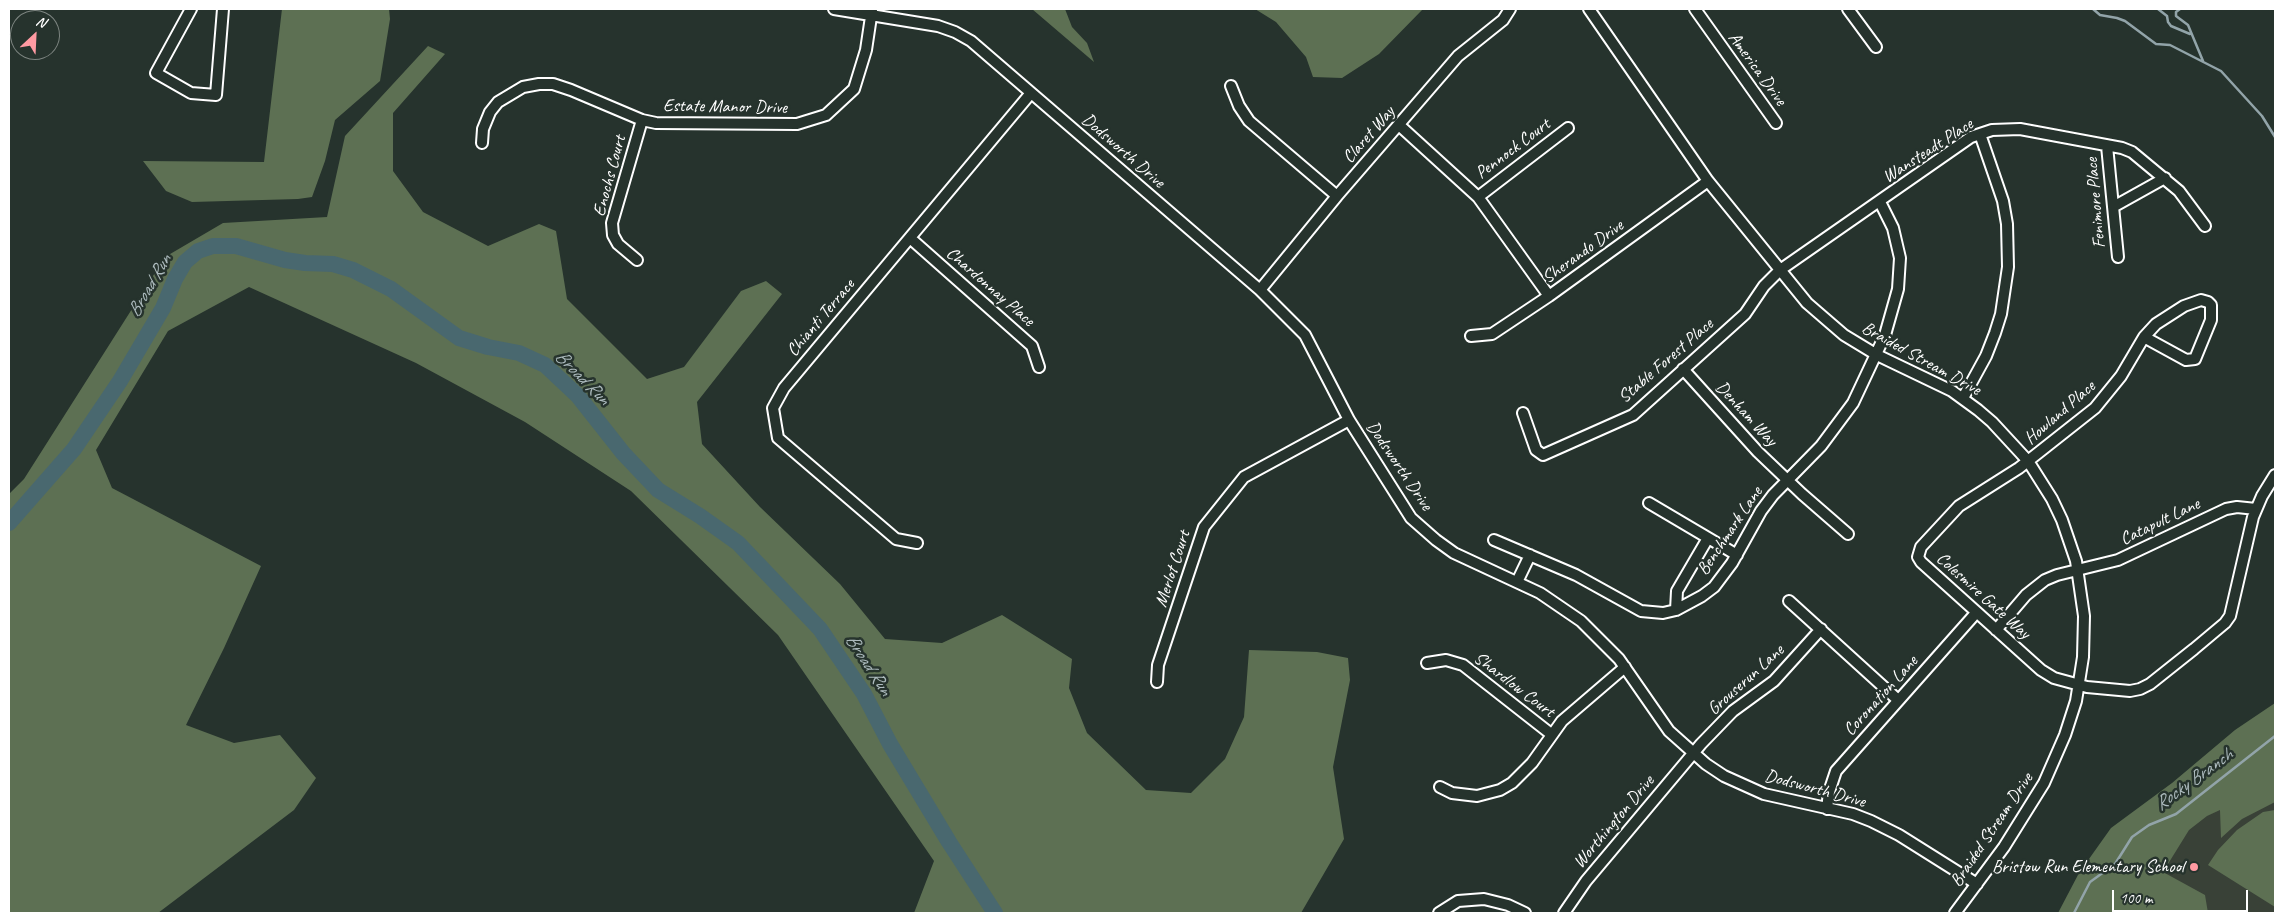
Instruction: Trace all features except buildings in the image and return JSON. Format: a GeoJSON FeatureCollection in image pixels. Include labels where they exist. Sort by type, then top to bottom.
{"type":"FeatureCollection","features":[{"type":"Feature","properties":{"kind":"street"},"geometry":{"type":"LineString","coordinates":[[191,9],[156,73],[191,93],[216,95],[223,9]]}},
{"type":"Feature","properties":{"kind":"street","name":"Dodsworth Drive"},"geometry":{"type":"LineString","coordinates":[[834,9],[872,12],[916,21],[955,32],[971,41],[1260,290],[1305,334],[1349,420],[1400,503],[1416,523],[1454,553],[1517,582],[1554,602],[1581,621],[1599,637],[1625,667],[1658,716],[1693,754],[1724,776],[1743,786],[1780,799],[1853,814],[1889,829],[1976,884]]}},
{"type":"Feature","properties":{"kind":"street","name":"Claret Way"},"geometry":{"type":"LineString","coordinates":[[1260,290],[1337,196],[1458,56],[1503,20],[1510,9]]}},
{"type":"Feature","properties":{"kind":"street","name":"Braided Stream Drive"},"geometry":{"type":"LineString","coordinates":[[1589,9],[1708,181],[1807,303],[1844,335],[1877,355],[1932,380],[1963,398],[1992,422],[2028,461],[2048,492],[2062,520],[2078,571],[2084,623],[2083,657],[2079,686],[2065,735],[2044,783],[2009,840],[1955,913]]}},
{"type":"Feature","properties":{"kind":"street","name":"America Drive"},"geometry":{"type":"LineString","coordinates":[[1695,9],[1776,123]]}},
{"type":"Feature","properties":{"kind":"street"},"geometry":{"type":"LineString","coordinates":[[1848,9],[1876,47]]}},
{"type":"Feature","properties":{"kind":"street","name":"Estate Manor Drive"},"geometry":{"type":"LineString","coordinates":[[482,143],[483,129],[490,112],[498,102],[523,86],[553,84],[642,120],[668,124],[797,124],[826,115],[854,89],[866,50],[872,12]]}},
{"type":"Feature","properties":{"kind":"street"},"geometry":{"type":"LineString","coordinates":[[1231,86],[1239,106],[1249,120],[1337,196]]}},
{"type":"Feature","properties":{"kind":"street","name":"Chianti Terrace"},"geometry":{"type":"LineString","coordinates":[[917,543],[896,539],[778,438],[773,408],[784,388],[1030,93]]}},
{"type":"Feature","properties":{"kind":"street","name":"Enochs Court"},"geometry":{"type":"LineString","coordinates":[[637,260],[618,244],[613,234],[612,223],[642,120]]}},
{"type":"Feature","properties":{"kind":"street"},"geometry":{"type":"LineString","coordinates":[[1399,125],[1478,197],[1549,296]]}},
{"type":"Feature","properties":{"kind":"street","name":"Pennock Court"},"geometry":{"type":"LineString","coordinates":[[1478,197],[1568,128]]}},
{"type":"Feature","properties":{"kind":"street","name":"Wansteadt Place"},"geometry":{"type":"LineString","coordinates":[[1780,270],[1971,137],[1992,130],[2020,129],[2132,152],[2165,178],[2192,206],[2205,226]]}},
{"type":"Feature","properties":{"kind":"street"},"geometry":{"type":"LineString","coordinates":[[1963,398],[1986,356],[1995,334],[2001,314],[2008,267],[2007,224],[2003,201],[1980,134]]}},
{"type":"Feature","properties":{"kind":"street","name":"Fenimore Place"},"geometry":{"type":"LineString","coordinates":[[2107,146],[2118,257]]}},
{"type":"Feature","properties":{"kind":"street"},"geometry":{"type":"LineString","coordinates":[[2113,207],[2165,178]]}},
{"type":"Feature","properties":{"kind":"street","name":"Sherando Drive"},"geometry":{"type":"LineString","coordinates":[[1471,336],[1492,334],[1549,296],[1708,181]]}},
{"type":"Feature","properties":{"kind":"street","name":"Benchmark Lane"},"geometry":{"type":"LineString","coordinates":[[1494,540],[1576,575],[1641,611],[1663,613],[1676,610],[1702,596],[1714,586],[1737,555],[1761,511],[1787,480],[1837,427],[1853,403],[1877,355],[1893,313],[1901,270],[1898,242],[1894,228],[1880,202]]}},
{"type":"Feature","properties":{"kind":"street","name":"Chardonnay Place"},"geometry":{"type":"LineString","coordinates":[[910,238],[1032,346],[1039,367]]}},
{"type":"Feature","properties":{"kind":"street","name":"Stable Forest Place"},"geometry":{"type":"LineString","coordinates":[[1524,413],[1536,450],[1539,454],[1548,455],[1633,415],[1745,314],[1764,286],[1780,270]]}},
{"type":"Feature","properties":{"kind":"street","name":"Howland Place"},"geometry":{"type":"LineString","coordinates":[[2028,461],[2095,408],[2120,376],[2144,337],[2156,324],[2184,306],[2200,300],[2211,305],[2211,320],[2195,359],[2186,360],[2144,337]]}},
{"type":"Feature","properties":{"kind":"street","name":"Denham Way"},"geometry":{"type":"LineString","coordinates":[[1683,370],[1758,452],[1848,534]]}},
{"type":"Feature","properties":{"kind":"street","name":"Merlot Court"},"geometry":{"type":"LineString","coordinates":[[1157,682],[1158,665],[1204,527],[1244,477],[1349,420]]}},
{"type":"Feature","properties":{"kind":"street","name":"Colesmire Gate Way"},"geometry":{"type":"LineString","coordinates":[[2028,461],[1959,506],[1918,551],[1920,562],[2041,670],[2054,678],[2079,686],[2130,691],[2150,684],[2225,623],[2233,608],[2256,509],[2275,475]]}},
{"type":"Feature","properties":{"kind":"street"},"geometry":{"type":"LineString","coordinates":[[1649,503],[1737,555]]}},
{"type":"Feature","properties":{"kind":"street","name":"Catapult Lane"},"geometry":{"type":"LineString","coordinates":[[1996,630],[2036,586],[2057,575],[2118,560],[2226,509],[2237,507],[2256,509]]}},
{"type":"Feature","properties":{"kind":"street"},"geometry":{"type":"LineString","coordinates":[[1676,610],[1677,591],[1708,538]]}},
{"type":"Feature","properties":{"kind":"street"},"geometry":{"type":"LineString","coordinates":[[1517,582],[1530,555]]}},
{"type":"Feature","properties":{"kind":"street"},"geometry":{"type":"LineString","coordinates":[[1789,600],[1898,700]]}},
{"type":"Feature","properties":{"kind":"street","name":"Coronation Lane"},"geometry":{"type":"LineString","coordinates":[[1827,809],[1829,792],[1836,772],[1976,613]]}},
{"type":"Feature","properties":{"kind":"street","name":"Grouserun Lane"},"geometry":{"type":"LineString","coordinates":[[1693,754],[1733,711],[1774,681],[1822,630]]}},
{"type":"Feature","properties":{"kind":"street","name":"Shardlow Court"},"geometry":{"type":"LineString","coordinates":[[1427,663],[1446,660],[1463,666],[1551,734]]}},
{"type":"Feature","properties":{"kind":"street"},"geometry":{"type":"LineString","coordinates":[[1440,787],[1464,796],[1478,796],[1500,790],[1522,774],[1551,734],[1573,709],[1625,667]]}},
{"type":"Feature","properties":{"kind":"street","name":"Worthington Drive"},"geometry":{"type":"LineString","coordinates":[[1564,913],[1586,881],[1693,754]]}},
{"type":"Feature","properties":{"kind":"street"},"geometry":{"type":"LineString","coordinates":[[1439,913],[1458,902],[1484,899],[1508,905],[1526,913]]}},
{"type":"Feature","properties":{"kind":"shaded area","name":"Bristow Run Elementary School"},"geometry":{"type":"Polygon","coordinates":[[[2275,778],[2275,913],[2087,913],[2137,835],[2275,778]]]}},
{"type":"Feature","properties":{"kind":"green space"},"geometry":{"type":"Polygon","coordinates":[[[282,9],[389,9],[390,19],[380,81],[335,120],[325,161],[312,197],[192,202],[166,191],[143,161],[264,162],[282,9]]]}},
{"type":"Feature","properties":{"kind":"green space"},"geometry":{"type":"Polygon","coordinates":[[[1032,9],[1065,9],[1072,27],[1087,43],[1094,62],[1032,9]]]}},
{"type":"Feature","properties":{"kind":"green space"},"geometry":{"type":"Polygon","coordinates":[[[1255,9],[1423,9],[1379,54],[1342,78],[1313,77],[1306,57],[1276,22],[1255,9]]]}},
{"type":"Feature","properties":{"kind":"green space"},"geometry":{"type":"Polygon","coordinates":[[[428,46],[445,54],[393,113],[393,171],[423,212],[488,246],[539,224],[556,231],[567,299],[647,379],[684,367],[741,291],[766,281],[782,294],[697,402],[702,444],[760,507],[840,584],[885,639],[942,643],[1002,615],[1072,659],[1069,688],[1087,733],[1146,790],[1191,793],[1225,759],[1244,717],[1249,650],[1317,652],[1348,658],[1350,680],[1333,767],[1344,839],[1301,913],[914,913],[934,861],[778,635],[631,491],[525,422],[416,363],[249,287],[168,331],[96,450],[112,488],[261,566],[224,648],[186,725],[234,743],[280,735],[316,778],[294,810],[158,913],[9,913],[9,494],[24,479],[165,257],[223,223],[327,217],[345,136],[428,46]]]}},
{"type":"Feature","properties":{"kind":"green space"},"geometry":{"type":"Polygon","coordinates":[[[2275,703],[2275,802],[2242,819],[2221,838],[2220,810],[2207,816],[2189,830],[2163,872],[2205,895],[2208,913],[2058,913],[2079,873],[2111,828],[2172,783],[2235,730],[2275,703]]]}},
{"type":"Feature","properties":{"kind":"green space"},"geometry":{"type":"Polygon","coordinates":[[[2275,810],[2275,907],[2208,865],[2218,850],[2237,830],[2263,812],[2275,810]]]}},
{"type":"Feature","properties":{"kind":"waterway","name":"Rocky Branch"},"geometry":{"type":"LineString","coordinates":[[2093,9],[2100,15],[2125,21],[2156,44],[2170,45],[2221,71],[2262,116],[2275,137]]}},
{"type":"Feature","properties":{"kind":"waterway"},"geometry":{"type":"LineString","coordinates":[[2158,9],[2167,16],[2171,26],[2190,34]]}},
{"type":"Feature","properties":{"kind":"waterway"},"geometry":{"type":"LineString","coordinates":[[2180,9],[2176,12],[2176,16],[2188,25],[2203,61]]}},
{"type":"Feature","properties":{"kind":"waterway","name":"Broad Run"},"geometry":{"type":"LineString","coordinates":[[9,523],[74,449],[120,381],[163,308],[175,279],[185,262],[198,251],[213,246],[236,246],[285,260],[333,264],[353,270],[391,289],[459,338],[488,347],[519,353],[545,365],[578,396],[623,453],[658,490],[700,516],[738,543],[820,629],[864,694],[890,744],[949,842],[995,913]]}},
{"type":"Feature","properties":{"kind":"waterway","name":"Rocky Branch"},"geometry":{"type":"LineString","coordinates":[[2074,913],[2090,882],[2115,864],[2132,837],[2149,825],[2176,814],[2275,736]]}},
{"type":"Feature","properties":{"kind":"place","name":"Bristow Run Elementary School"},"geometry":{"type":"Point","coordinates":[2194,867]}}]}
